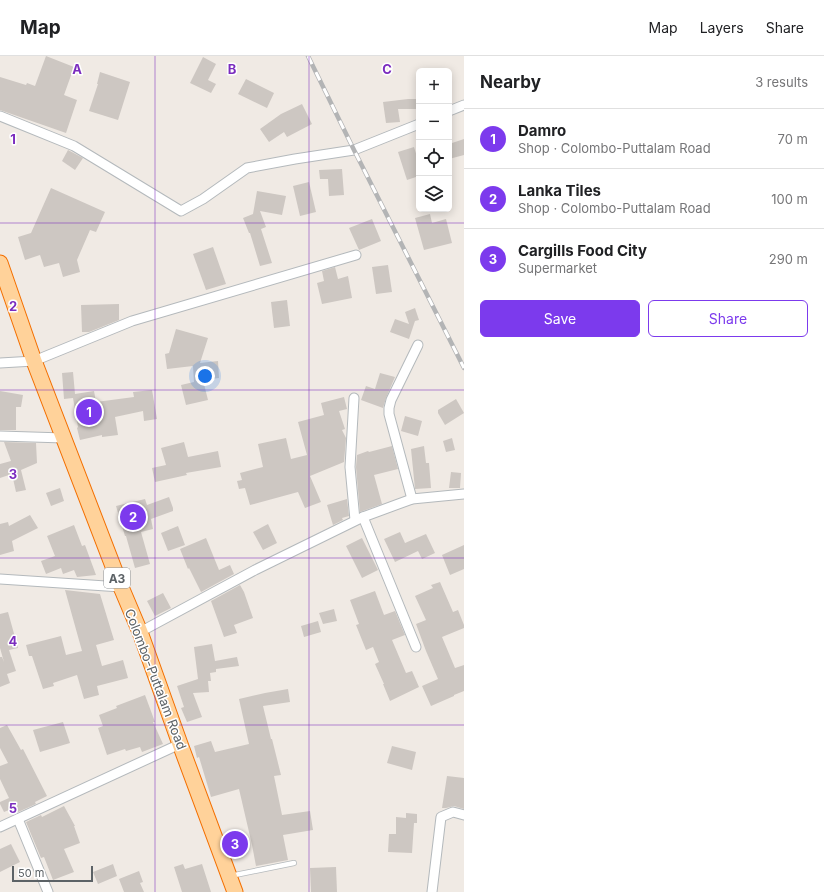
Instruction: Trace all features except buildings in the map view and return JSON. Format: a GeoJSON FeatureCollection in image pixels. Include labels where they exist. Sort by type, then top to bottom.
{"type":"FeatureCollection","features":[{"type":"Feature","properties":{"kind":"highway","name":"Colombo-Puttalam Road"},"geometry":{"type":"LineString","coordinates":[[0,263],[34,361],[121,587],[140,632],[235,892]]}},
{"type":"Feature","properties":{"kind":"street"},"geometry":{"type":"LineString","coordinates":[[452,110],[464,105]]}},
{"type":"Feature","properties":{"kind":"street"},"geometry":{"type":"LineString","coordinates":[[0,116],[74,146],[182,211],[203,199],[247,168],[354,150],[416,125]]}},
{"type":"Feature","properties":{"kind":"street"},"geometry":{"type":"LineString","coordinates":[[0,363],[34,361],[132,321],[356,256]]}},
{"type":"Feature","properties":{"kind":"street"},"geometry":{"type":"LineString","coordinates":[[412,499],[389,414],[389,408],[391,400],[418,345]]}},
{"type":"Feature","properties":{"kind":"street"},"geometry":{"type":"LineString","coordinates":[[354,398],[350,468],[359,518],[416,647]]}},
{"type":"Feature","properties":{"kind":"street"},"geometry":{"type":"LineString","coordinates":[[0,436],[64,438]]}},
{"type":"Feature","properties":{"kind":"street"},"geometry":{"type":"LineString","coordinates":[[140,632],[255,570],[359,518],[412,499],[464,494]]}},
{"type":"Feature","properties":{"kind":"street"},"geometry":{"type":"LineString","coordinates":[[0,579],[121,587]]}},
{"type":"Feature","properties":{"kind":"street"},"geometry":{"type":"LineString","coordinates":[[0,827],[180,744]]}},
{"type":"Feature","properties":{"kind":"street"},"geometry":{"type":"LineString","coordinates":[[432,892],[441,817],[453,812],[464,815]]}},
{"type":"Feature","properties":{"kind":"street"},"geometry":{"type":"LineString","coordinates":[[18,819],[48,892]]}},
{"type":"Feature","properties":{"kind":"lane"},"geometry":{"type":"LineString","coordinates":[[230,876],[294,863]]}},
{"type":"Feature","properties":{"kind":"railway"},"geometry":{"type":"LineString","coordinates":[[308,56],[464,368]]}},
{"type":"Feature","properties":{"kind":"place","name":"Damro"},"geometry":{"type":"Point","coordinates":[89,412]}},
{"type":"Feature","properties":{"kind":"place","name":"Lanka Tiles"},"geometry":{"type":"Point","coordinates":[133,517]}},
{"type":"Feature","properties":{"kind":"place","name":"Cargills Food City"},"geometry":{"type":"Point","coordinates":[235,844]}}]}
